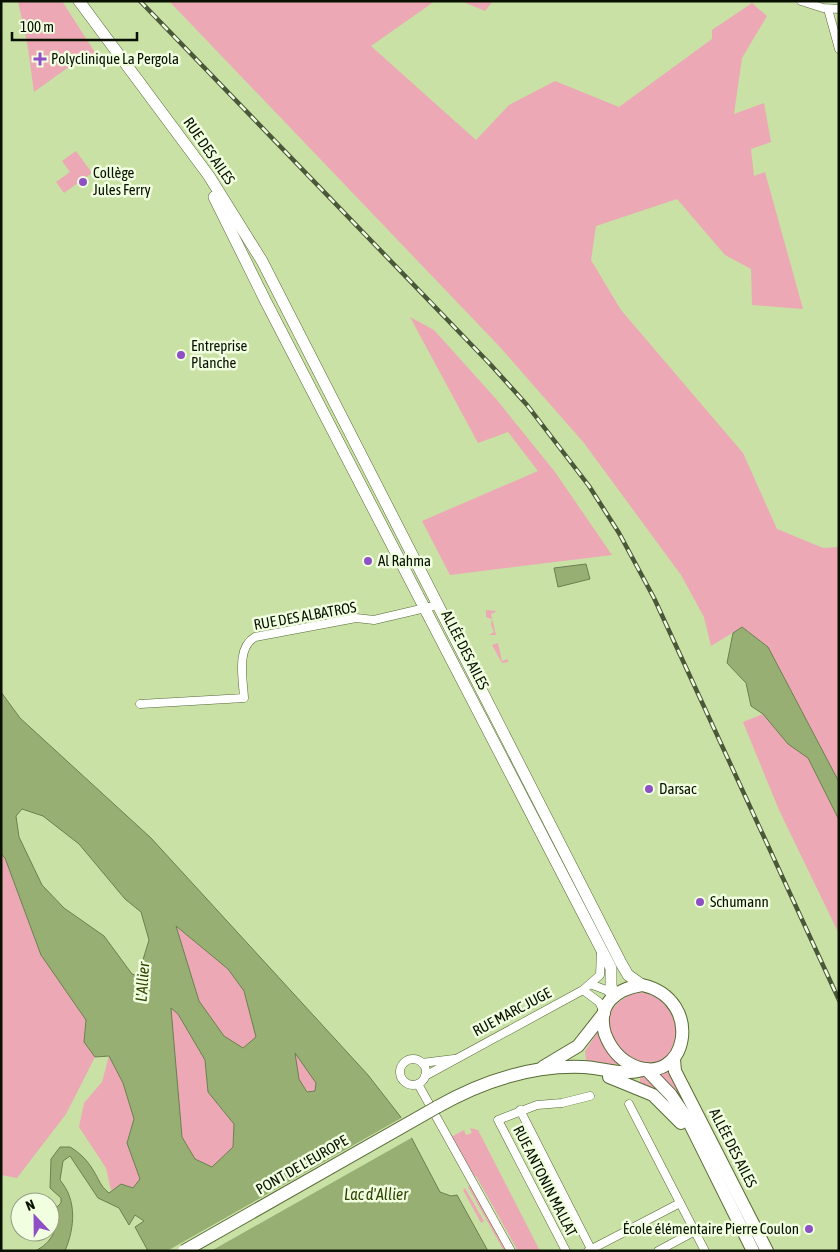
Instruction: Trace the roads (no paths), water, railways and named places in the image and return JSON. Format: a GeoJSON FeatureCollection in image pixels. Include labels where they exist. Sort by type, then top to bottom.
{"type":"FeatureCollection","features":[{"type":"Feature","properties":{"kind":"main road","name":"RUE DES AILES"},"geometry":{"type":"LineString","coordinates":[[72,1],[204,179],[279,323]]}},
{"type":"Feature","properties":{"kind":"main road","name":"RUE DES AILES"},"geometry":{"type":"LineString","coordinates":[[79,1],[209,176],[262,261],[296,329]]}},
{"type":"Feature","properties":{"kind":"main road","name":"ALLÉE DES AILES"},"geometry":{"type":"LineString","coordinates":[[279,323],[611,968],[614,995]]}},
{"type":"Feature","properties":{"kind":"main road","name":"ALLÉE DES AILES"},"geometry":{"type":"LineString","coordinates":[[296,329],[621,963],[628,975],[642,985]]}},
{"type":"Feature","properties":{"kind":"main road"},"geometry":{"type":"LineString","coordinates":[[642,985],[662,991],[675,1004],[680,1013],[683,1030],[682,1040],[674,1059],[666,1065],[622,1073],[583,1067],[535,1070],[560,1058],[578,1046],[604,1013],[614,995],[630,986],[642,985]]}},
{"type":"Feature","properties":{"kind":"main road"},"geometry":{"type":"LineString","coordinates":[[604,1013],[603,1024],[610,1046],[628,1063],[646,1069]]}},
{"type":"Feature","properties":{"kind":"main road","name":"ALLÉE DES AILES"},"geometry":{"type":"LineString","coordinates":[[674,1059],[675,1071],[767,1251]]}},
{"type":"Feature","properties":{"kind":"main road","name":"ALLÉE DES AILES"},"geometry":{"type":"LineString","coordinates":[[646,1069],[671,1095],[688,1120],[753,1251]]}},
{"type":"Feature","properties":{"kind":"main road"},"geometry":{"type":"LineString","coordinates":[[535,1070],[588,1072],[623,1082],[653,1095],[676,1115],[701,1149]]}},
{"type":"Feature","properties":{"kind":"main road","name":"PONT DE L'EUROPE"},"geometry":{"type":"LineString","coordinates":[[184,1251],[483,1084],[535,1070]]}},
{"type":"Feature","properties":{"kind":"street"},"geometry":{"type":"LineString","coordinates":[[801,1],[828,9],[839,9]]}},
{"type":"Feature","properties":{"kind":"street"},"geometry":{"type":"LineString","coordinates":[[828,9],[839,49]]}},
{"type":"Feature","properties":{"kind":"street","name":"RUE DES ALBATROS"},"geometry":{"type":"LineString","coordinates":[[140,704],[244,698],[242,651],[248,641],[255,637],[356,618],[374,620],[438,605]]}},
{"type":"Feature","properties":{"kind":"street"},"geometry":{"type":"LineString","coordinates":[[601,951],[600,975],[590,984],[614,995]]}},
{"type":"Feature","properties":{"kind":"street","name":"RUE MARC JUGE"},"geometry":{"type":"LineString","coordinates":[[425,1076],[583,990],[590,984]]}},
{"type":"Feature","properties":{"kind":"street"},"geometry":{"type":"LineString","coordinates":[[583,990],[599,1002],[604,1013]]}},
{"type":"Feature","properties":{"kind":"street","name":"RUE MARC JUGE"},"geometry":{"type":"LineString","coordinates":[[422,1063],[454,1059]]}},
{"type":"Feature","properties":{"kind":"street"},"geometry":{"type":"LineString","coordinates":[[408,1060],[416,1060],[422,1063],[425,1069],[425,1076],[418,1084],[409,1085],[402,1080],[400,1068],[408,1060]]}},
{"type":"Feature","properties":{"kind":"street"},"geometry":{"type":"LineString","coordinates":[[418,1084],[511,1251]]}},
{"type":"Feature","properties":{"kind":"street","name":"RUE ANTONIN MALLAT"},"geometry":{"type":"LineString","coordinates":[[566,1251],[498,1120],[537,1105],[562,1103],[590,1096]]}},
{"type":"Feature","properties":{"kind":"street"},"geometry":{"type":"LineString","coordinates":[[630,1104],[705,1251]]}},
{"type":"Feature","properties":{"kind":"street","name":"RUE ANTONIN MALLAT"},"geometry":{"type":"LineString","coordinates":[[520,1110],[590,1250],[680,1203]]}},
{"type":"Feature","properties":{"kind":"street"},"geometry":{"type":"LineString","coordinates":[[658,1251],[695,1231]]}},
{"type":"Feature","properties":{"kind":"water"},"geometry":{"type":"Polygon","coordinates":[[[586,564],[590,579],[558,587],[554,568],[586,564]]]}},
{"type":"Feature","properties":{"kind":"water"},"geometry":{"type":"Polygon","coordinates":[[[742,627],[768,647],[839,782],[839,820],[808,758],[788,744],[763,714],[751,706],[746,683],[727,663],[733,633],[742,627]]]}},
{"type":"Feature","properties":{"kind":"water"},"geometry":{"type":"Polygon","coordinates":[[[1,692],[20,718],[151,838],[368,1075],[400,1116],[440,1192],[451,1196],[457,1195],[488,1251],[148,1251],[135,1227],[144,1221],[135,1215],[129,1225],[119,1208],[98,1198],[70,1156],[63,1161],[60,1180],[66,1188],[73,1214],[71,1233],[65,1251],[35,1251],[48,1242],[60,1242],[60,1192],[54,1192],[50,1188],[51,1159],[60,1147],[70,1147],[80,1154],[89,1163],[109,1193],[121,1184],[133,1188],[140,1179],[127,1143],[134,1119],[123,1083],[109,1056],[95,1057],[84,1042],[86,1020],[41,955],[5,858],[1,854],[1,692]],[[22,809],[16,816],[19,837],[42,885],[64,908],[104,936],[132,974],[138,976],[149,940],[141,912],[125,899],[79,844],[43,816],[22,809]],[[176,926],[199,1001],[224,1036],[243,1048],[256,1037],[244,991],[228,969],[176,926]],[[171,1008],[182,1137],[195,1159],[212,1167],[233,1147],[234,1124],[208,1092],[205,1060],[178,1014],[171,1008]],[[295,1053],[299,1079],[307,1092],[315,1091],[316,1083],[295,1053]]]}},
{"type":"Feature","properties":{"kind":"railway"},"geometry":{"type":"LineString","coordinates":[[140,1],[490,364],[527,405],[589,486],[619,533],[654,598],[839,1000]]}},
{"type":"Feature","properties":{"kind":"place","name":"Polyclinique La Pergola"},"geometry":{"type":"Point","coordinates":[40,59]}},
{"type":"Feature","properties":{"kind":"place","name":"Collège Jules Ferry"},"geometry":{"type":"Point","coordinates":[83,182]}},
{"type":"Feature","properties":{"kind":"place","name":"Entreprise Planche"},"geometry":{"type":"Point","coordinates":[181,355]}},
{"type":"Feature","properties":{"kind":"place","name":"Al Rahma"},"geometry":{"type":"Point","coordinates":[368,561]}},
{"type":"Feature","properties":{"kind":"place","name":"Darsac"},"geometry":{"type":"Point","coordinates":[649,789]}},
{"type":"Feature","properties":{"kind":"place","name":"Schumann"},"geometry":{"type":"Point","coordinates":[700,902]}},
{"type":"Feature","properties":{"kind":"place","name":"École élémentaire Pierre Coulon"},"geometry":{"type":"Point","coordinates":[809,1229]}},
{"type":"Feature","properties":{"kind":"water label","name":"L'Allier"},"geometry":{"type":"Point","coordinates":[142,982]}},
{"type":"Feature","properties":{"kind":"water label","name":"Lac d'Allier"},"geometry":{"type":"Point","coordinates":[376,1194]}}]}
